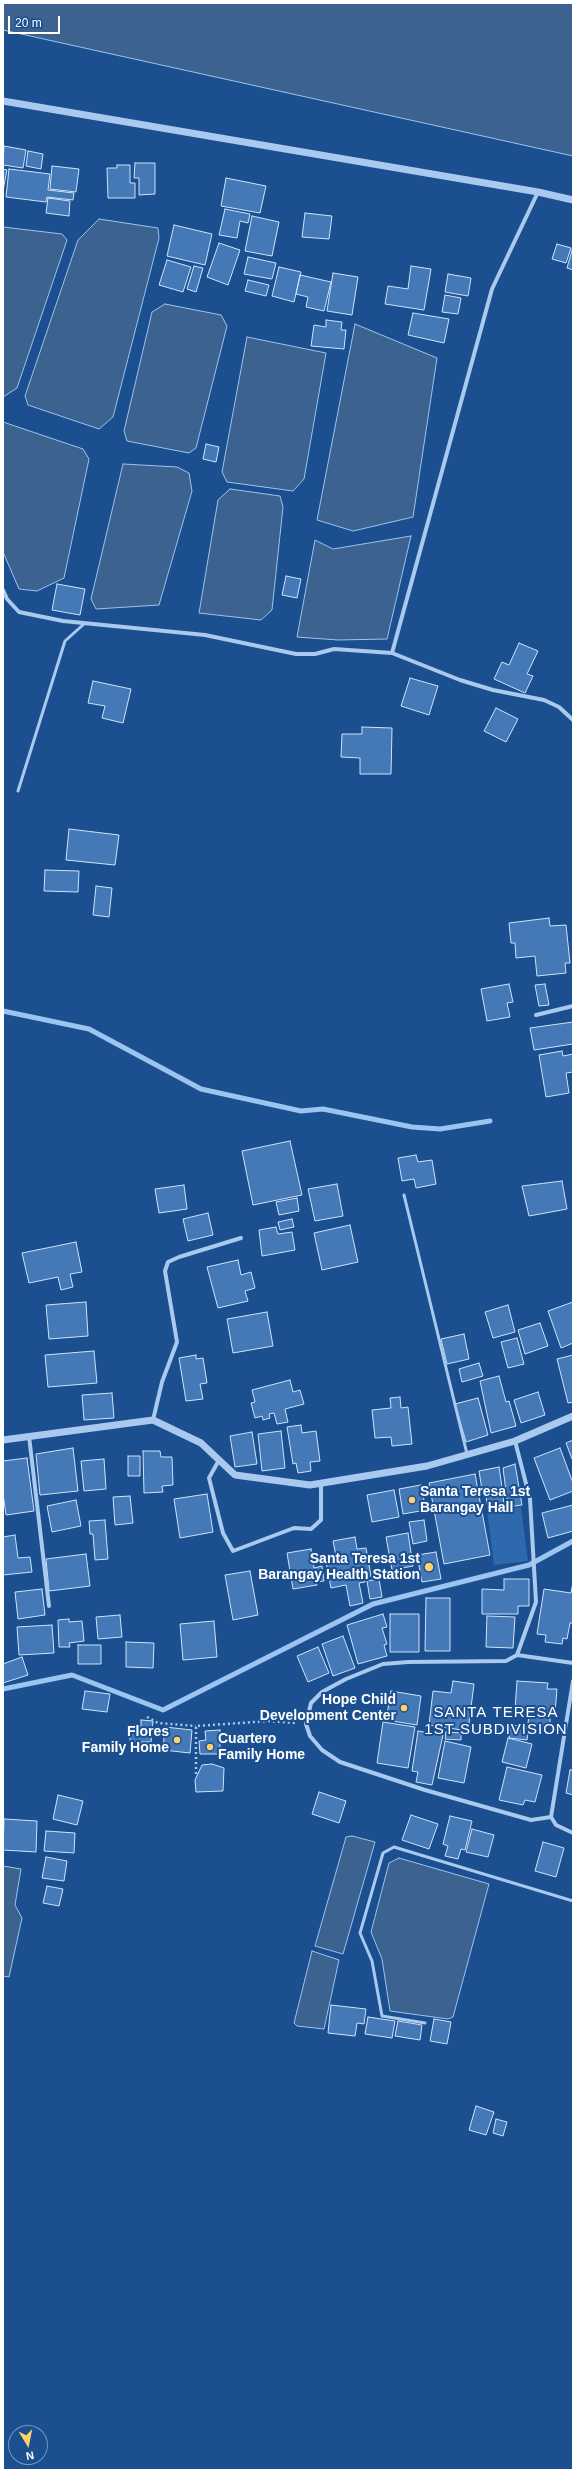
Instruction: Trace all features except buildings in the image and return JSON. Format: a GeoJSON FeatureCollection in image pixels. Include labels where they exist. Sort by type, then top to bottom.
{"type":"FeatureCollection","features":[{"type":"Feature","properties":{"kind":"street"},"geometry":{"type":"LineString","coordinates":[[3,101],[538,192],[573,200]]}},
{"type":"Feature","properties":{"kind":"street"},"geometry":{"type":"LineString","coordinates":[[392,653],[492,289],[538,192]]}},
{"type":"Feature","properties":{"kind":"street"},"geometry":{"type":"LineString","coordinates":[[3,590],[7,599],[19,612],[84,624],[205,635],[296,654],[315,654],[334,649],[392,653],[429,670],[467,682],[544,700],[559,707],[573,720]]}},
{"type":"Feature","properties":{"kind":"street"},"geometry":{"type":"LineString","coordinates":[[536,1015],[573,1006]]}},
{"type":"Feature","properties":{"kind":"street"},"geometry":{"type":"LineString","coordinates":[[153,1420],[162,1382],[177,1342],[165,1271],[168,1262],[179,1257],[241,1238]]}},
{"type":"Feature","properties":{"kind":"street"},"geometry":{"type":"LineString","coordinates":[[3,1440],[153,1420],[201,1443],[235,1475],[310,1485],[427,1466],[515,1441],[573,1416]]}},
{"type":"Feature","properties":{"kind":"street"},"geometry":{"type":"LineString","coordinates":[[29,1436],[49,1606]]}},
{"type":"Feature","properties":{"kind":"street"},"geometry":{"type":"LineString","coordinates":[[515,1441],[530,1498],[536,1602],[517,1654],[506,1661],[408,1662],[383,1664],[346,1679],[322,1692],[311,1703],[306,1724],[310,1736],[322,1750],[340,1762],[425,1790],[531,1820],[551,1817]]}},
{"type":"Feature","properties":{"kind":"street"},"geometry":{"type":"LineString","coordinates":[[219,1460],[209,1478],[223,1533],[233,1551],[294,1528],[311,1529],[322,1520],[321,1483]]}},
{"type":"Feature","properties":{"kind":"street"},"geometry":{"type":"LineString","coordinates":[[517,1654],[573,1663]]}},
{"type":"Feature","properties":{"kind":"street"},"geometry":{"type":"LineString","coordinates":[[573,1681],[551,1817],[556,1825],[573,1833]]}},
{"type":"Feature","properties":{"kind":"lane"},"geometry":{"type":"LineString","coordinates":[[18,791],[65,640],[84,624]]}},
{"type":"Feature","properties":{"kind":"lane"},"geometry":{"type":"LineString","coordinates":[[404,1194],[467,1454]]}},
{"type":"Feature","properties":{"kind":"lane"},"geometry":{"type":"LineString","coordinates":[[425,2023],[382,2016],[372,1961],[360,1934],[383,1854],[394,1847],[573,1901]]}},
{"type":"Feature","properties":{"kind":"path"},"geometry":{"type":"LineString","coordinates":[[148,1716],[158,1722],[196,1726],[269,1721],[306,1724]]}},
{"type":"Feature","properties":{"kind":"path"},"geometry":{"type":"LineString","coordinates":[[196,1726],[196,1774]]}},
{"type":"Feature","properties":{"kind":"shaded area"},"geometry":{"type":"Polygon","coordinates":[[[3,3],[573,3],[573,156],[3,30],[3,3]]]}},
{"type":"Feature","properties":{"kind":"shaded area"},"geometry":{"type":"Polygon","coordinates":[[[99,219],[158,228],[159,238],[113,417],[99,429],[28,405],[25,396],[78,240],[99,219]]]}},
{"type":"Feature","properties":{"kind":"shaded area"},"geometry":{"type":"Polygon","coordinates":[[[3,227],[62,234],[67,240],[17,388],[3,397],[3,227]]]}},
{"type":"Feature","properties":{"kind":"shaded area"},"geometry":{"type":"Polygon","coordinates":[[[165,304],[221,315],[227,326],[196,448],[189,453],[127,441],[124,431],[152,312],[165,304]]]}},
{"type":"Feature","properties":{"kind":"shaded area"},"geometry":{"type":"Polygon","coordinates":[[[355,324],[437,358],[413,517],[353,531],[317,520],[355,324]]]}},
{"type":"Feature","properties":{"kind":"shaded area"},"geometry":{"type":"Polygon","coordinates":[[[247,337],[326,353],[304,479],[293,491],[227,482],[222,472],[247,337]]]}},
{"type":"Feature","properties":{"kind":"shaded area"},"geometry":{"type":"Polygon","coordinates":[[[3,422],[83,449],[89,459],[64,578],[37,591],[19,589],[3,552],[3,422]]]}},
{"type":"Feature","properties":{"kind":"shaded area"},"geometry":{"type":"Polygon","coordinates":[[[123,464],[177,467],[189,473],[192,491],[159,605],[96,609],[91,599],[123,464]]]}},
{"type":"Feature","properties":{"kind":"shaded area"},"geometry":{"type":"Polygon","coordinates":[[[230,489],[280,496],[283,507],[272,610],[261,620],[199,613],[218,500],[230,489]]]}},
{"type":"Feature","properties":{"kind":"shaded area"},"geometry":{"type":"Polygon","coordinates":[[[411,536],[387,639],[338,640],[297,637],[315,540],[333,549],[411,536]]]}},
{"type":"Feature","properties":{"kind":"shaded area"},"geometry":{"type":"Polygon","coordinates":[[[521,1507],[528,1561],[494,1565],[487,1511],[521,1507]]]}},
{"type":"Feature","properties":{"kind":"shaded area"},"geometry":{"type":"Polygon","coordinates":[[[352,1836],[375,1842],[343,1954],[315,1946],[346,1837],[352,1836]]]}},
{"type":"Feature","properties":{"kind":"shaded area"},"geometry":{"type":"Polygon","coordinates":[[[399,1858],[489,1884],[453,2017],[448,2019],[390,2011],[382,1959],[371,1932],[389,1863],[399,1858]]]}},
{"type":"Feature","properties":{"kind":"shaded area"},"geometry":{"type":"Polygon","coordinates":[[[3,1866],[21,1869],[15,1905],[22,1918],[9,1977],[3,1976],[3,1866]]]}},
{"type":"Feature","properties":{"kind":"shaded area"},"geometry":{"type":"Polygon","coordinates":[[[312,1951],[339,1960],[324,2029],[297,2026],[294,2023],[312,1951]]]}},
{"type":"Feature","properties":{"kind":"waterway"},"geometry":{"type":"LineString","coordinates":[[3,1011],[89,1029],[201,1089],[301,1111],[323,1109],[412,1127],[440,1129],[490,1121]]}},
{"type":"Feature","properties":{"kind":"waterway"},"geometry":{"type":"LineString","coordinates":[[3,1689],[72,1675],[163,1710],[373,1604],[529,1565],[573,1541]]}},
{"type":"Feature","properties":{"kind":"place","name":"Santa Teresa 1st Barangay Hall"},"geometry":{"type":"Point","coordinates":[412,1500]}},
{"type":"Feature","properties":{"kind":"place","name":"Santa Teresa 1st Barangay Health Station"},"geometry":{"type":"Point","coordinates":[429,1567]}},
{"type":"Feature","properties":{"kind":"place","name":"Hope Child Development Center"},"geometry":{"type":"Point","coordinates":[404,1708]}},
{"type":"Feature","properties":{"kind":"place","name":"Flores Family Home"},"geometry":{"type":"Point","coordinates":[177,1740]}},
{"type":"Feature","properties":{"kind":"place","name":"Cuartero Family Home"},"geometry":{"type":"Point","coordinates":[210,1747]}},
{"type":"Feature","properties":{"kind":"district","name":"SANTA TERESA 1ST SUBDIVISION"},"geometry":{"type":"Point","coordinates":[496,1722]}}]}
